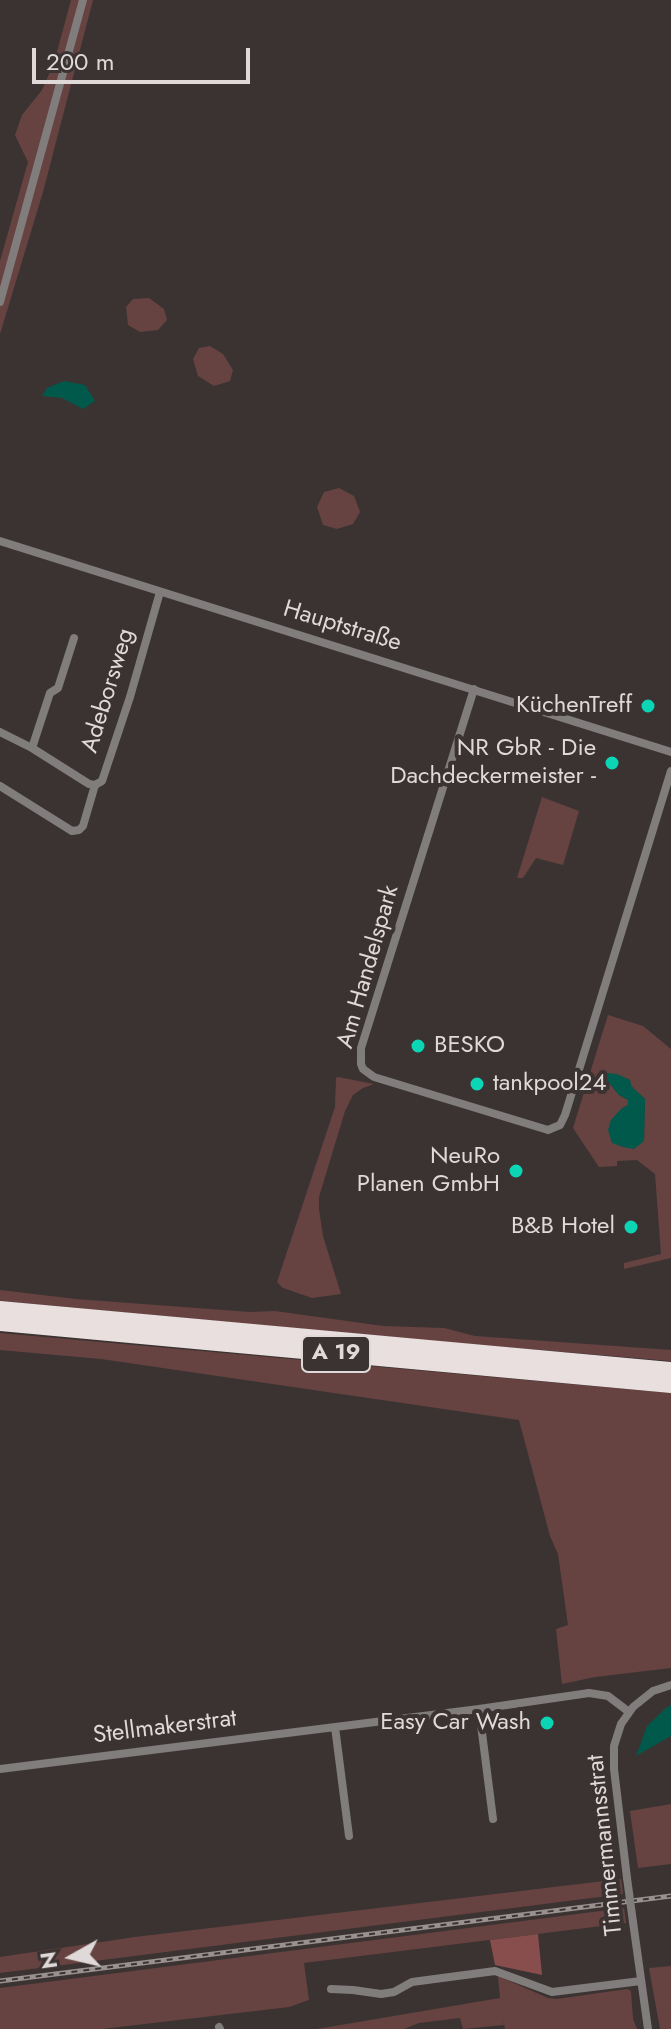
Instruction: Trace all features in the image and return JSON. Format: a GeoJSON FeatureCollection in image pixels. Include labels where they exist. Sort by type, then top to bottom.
{"type":"FeatureCollection","features":[{"type":"Feature","properties":{"kind":"highway","name":"A 19"},"geometry":{"type":"LineString","coordinates":[[0,1309],[671,1370]]}},
{"type":"Feature","properties":{"kind":"highway","name":"A 19"},"geometry":{"type":"LineString","coordinates":[[0,1323],[671,1385]]}},
{"type":"Feature","properties":{"kind":"street"},"geometry":{"type":"LineString","coordinates":[[0,302],[83,0]]}},
{"type":"Feature","properties":{"kind":"street","name":"Hauptstraße"},"geometry":{"type":"LineString","coordinates":[[0,541],[671,752]]}},
{"type":"Feature","properties":{"kind":"street","name":"Adeborsweg"},"geometry":{"type":"LineString","coordinates":[[0,732],[89,784],[102,781],[160,592]]}},
{"type":"Feature","properties":{"kind":"street"},"geometry":{"type":"LineString","coordinates":[[32,748],[50,693],[58,688],[74,638]]}},
{"type":"Feature","properties":{"kind":"street","name":"Am Handelspark"},"geometry":{"type":"LineString","coordinates":[[474,689],[361,1048],[363,1069],[374,1077],[548,1130],[560,1125],[671,771]]}},
{"type":"Feature","properties":{"kind":"street"},"geometry":{"type":"LineString","coordinates":[[0,786],[72,831],[83,826],[95,785]]}},
{"type":"Feature","properties":{"kind":"street"},"geometry":{"type":"LineString","coordinates":[[629,1712],[653,1691],[671,1685]]}},
{"type":"Feature","properties":{"kind":"street","name":"Stellmakerstrat"},"geometry":{"type":"LineString","coordinates":[[0,1769],[589,1693],[608,1696],[629,1712]]}},
{"type":"Feature","properties":{"kind":"street"},"geometry":{"type":"LineString","coordinates":[[479,1709],[493,1819]]}},
{"type":"Feature","properties":{"kind":"street","name":"Timmermannsstrat"},"geometry":{"type":"LineString","coordinates":[[629,1712],[616,1735],[613,1755],[648,2029]]}},
{"type":"Feature","properties":{"kind":"street"},"geometry":{"type":"LineString","coordinates":[[335,1727],[349,1836]]}},
{"type":"Feature","properties":{"kind":"street"},"geometry":{"type":"LineString","coordinates":[[331,1989],[381,1994],[394,1992],[412,1982],[495,1971],[552,1992],[641,1981]]}},
{"type":"Feature","properties":{"kind":"shaded area"},"geometry":{"type":"Polygon","coordinates":[[[71,0],[93,0],[43,192],[0,334],[0,261],[28,162],[15,135],[22,115],[42,90],[54,63],[71,0]]]}},
{"type":"Feature","properties":{"kind":"shaded area"},"geometry":{"type":"Polygon","coordinates":[[[149,298],[164,309],[167,320],[158,330],[140,332],[128,325],[126,307],[133,299],[149,298]]]}},
{"type":"Feature","properties":{"kind":"shaded area"},"geometry":{"type":"Polygon","coordinates":[[[210,346],[223,354],[233,370],[230,381],[214,386],[198,376],[193,359],[199,348],[210,346]]]}},
{"type":"Feature","properties":{"kind":"shaded area"},"geometry":{"type":"Polygon","coordinates":[[[64,381],[85,385],[95,401],[83,409],[62,398],[42,396],[47,388],[64,381]]]}},
{"type":"Feature","properties":{"kind":"shaded area"},"geometry":{"type":"Polygon","coordinates":[[[339,488],[354,496],[360,512],[353,524],[337,529],[323,525],[317,507],[324,492],[339,488]]]}},
{"type":"Feature","properties":{"kind":"shaded area"},"geometry":{"type":"Polygon","coordinates":[[[542,797],[579,811],[563,865],[536,858],[523,878],[517,878],[542,797]]]}},
{"type":"Feature","properties":{"kind":"shaded area"},"geometry":{"type":"Polygon","coordinates":[[[608,1015],[643,1026],[671,1049],[671,1258],[624,1269],[624,1263],[661,1254],[655,1174],[637,1160],[617,1161],[617,1166],[599,1167],[573,1128],[608,1015]],[[607,1073],[606,1079],[619,1095],[628,1100],[628,1105],[621,1109],[644,1140],[645,1099],[631,1086],[630,1080],[607,1073]]]}},
{"type":"Feature","properties":{"kind":"shaded area"},"geometry":{"type":"Polygon","coordinates":[[[607,1073],[630,1080],[631,1086],[645,1099],[644,1141],[634,1149],[612,1143],[608,1130],[611,1120],[628,1105],[628,1100],[619,1095],[606,1079],[607,1073]]]}},
{"type":"Feature","properties":{"kind":"shaded area"},"geometry":{"type":"Polygon","coordinates":[[[338,1077],[374,1084],[353,1095],[345,1111],[319,1197],[323,1236],[341,1294],[312,1298],[283,1288],[277,1282],[335,1107],[338,1077]]]}},
{"type":"Feature","properties":{"kind":"shaded area"},"geometry":{"type":"Polygon","coordinates":[[[0,1290],[76,1299],[250,1312],[275,1311],[383,1326],[444,1328],[475,1336],[671,1350],[671,1361],[0,1301],[0,1290]]]}},
{"type":"Feature","properties":{"kind":"shaded area"},"geometry":{"type":"Polygon","coordinates":[[[0,1333],[671,1393],[671,1668],[562,1684],[556,1629],[568,1625],[558,1554],[550,1536],[519,1420],[101,1359],[0,1350],[0,1333]]]}},
{"type":"Feature","properties":{"kind":"shaded area"},"geometry":{"type":"Polygon","coordinates":[[[671,1705],[671,1736],[636,1756],[647,1726],[671,1705]]]}},
{"type":"Feature","properties":{"kind":"shaded area"},"geometry":{"type":"Polygon","coordinates":[[[671,1804],[671,1864],[638,1868],[630,1811],[671,1804]]]}},
{"type":"Feature","properties":{"kind":"shaded area"},"geometry":{"type":"Polygon","coordinates":[[[621,1879],[623,1894],[0,1973],[0,1957],[135,1937],[621,1879]]]}},
{"type":"Feature","properties":{"kind":"shaded area"},"geometry":{"type":"Polygon","coordinates":[[[624,1908],[626,1923],[304,1963],[309,2000],[289,2007],[102,2029],[0,2029],[0,1988],[624,1908]]]}},
{"type":"Feature","properties":{"kind":"shaded area"},"geometry":{"type":"Polygon","coordinates":[[[538,1934],[542,1975],[495,1965],[490,1940],[538,1934]]]}},
{"type":"Feature","properties":{"kind":"shaded area"},"geometry":{"type":"Polygon","coordinates":[[[671,1966],[671,2029],[660,2029],[649,1968],[671,1966]]]}},
{"type":"Feature","properties":{"kind":"shaded area"},"geometry":{"type":"Polygon","coordinates":[[[498,1976],[557,1999],[627,1989],[631,1991],[637,2029],[505,2029],[503,2018],[504,2025],[463,2029],[460,2018],[419,2023],[404,2029],[317,2029],[500,1998],[498,1976]]]}},
{"type":"Feature","properties":{"kind":"railway"},"geometry":{"type":"LineString","coordinates":[[0,1981],[671,1896]]}},
{"type":"Feature","properties":{"kind":"place","name":"KüchenTreff"},"geometry":{"type":"Point","coordinates":[648,706]}},
{"type":"Feature","properties":{"kind":"place","name":"NR GbR - Die Dachdeckermeister -"},"geometry":{"type":"Point","coordinates":[612,763]}},
{"type":"Feature","properties":{"kind":"place","name":"BESKO"},"geometry":{"type":"Point","coordinates":[418,1046]}},
{"type":"Feature","properties":{"kind":"place","name":"tankpool24"},"geometry":{"type":"Point","coordinates":[477,1084]}},
{"type":"Feature","properties":{"kind":"place","name":"NeuRo Planen GmbH"},"geometry":{"type":"Point","coordinates":[516,1171]}},
{"type":"Feature","properties":{"kind":"place","name":"B&B Hotel"},"geometry":{"type":"Point","coordinates":[631,1227]}},
{"type":"Feature","properties":{"kind":"place","name":"Easy Car Wash"},"geometry":{"type":"Point","coordinates":[547,1723]}}]}
